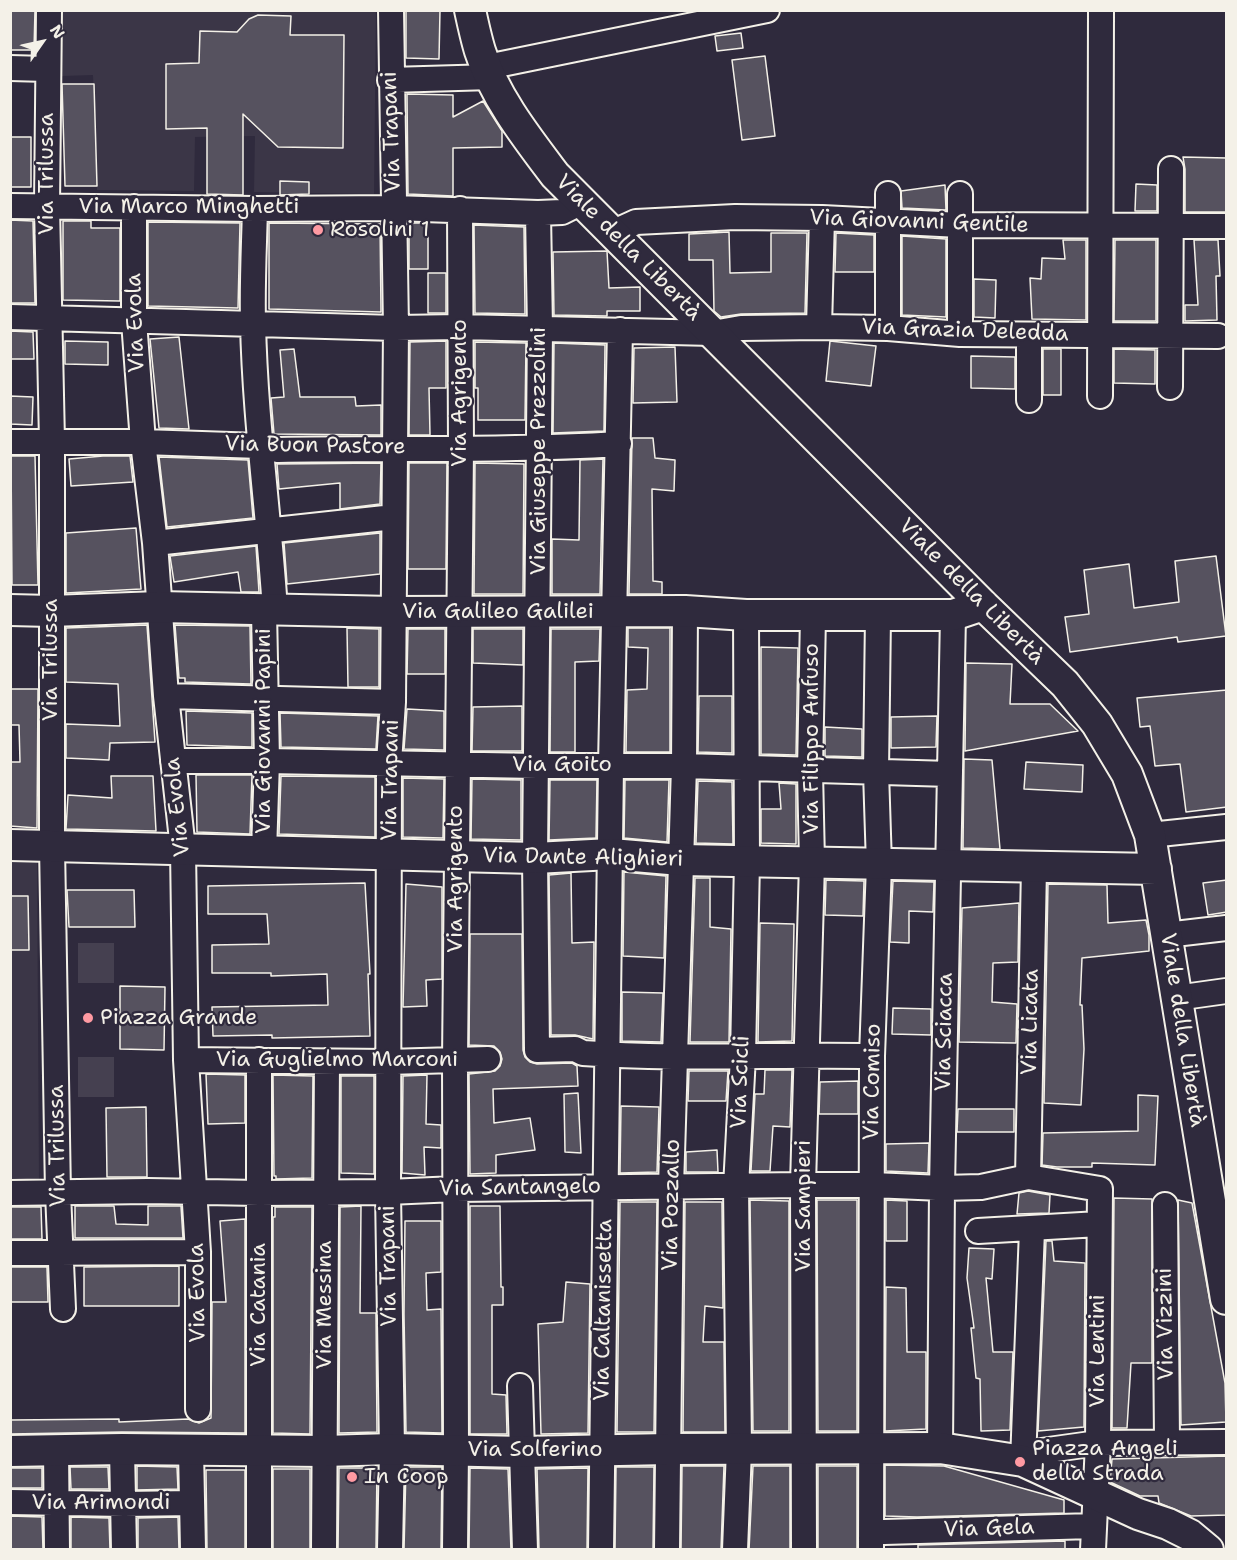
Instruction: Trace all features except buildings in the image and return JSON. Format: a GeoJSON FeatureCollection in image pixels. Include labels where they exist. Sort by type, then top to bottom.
{"type":"FeatureCollection","features":[{"type":"Feature","properties":{"kind":"street","name":"Via Trilussa"},"geometry":{"type":"LineString","coordinates":[[49,10],[47,206],[52,442],[52,846],[58,1193],[63,1309]]}},
{"type":"Feature","properties":{"kind":"street","name":"Via Trapani"},"geometry":{"type":"LineString","coordinates":[[390,1550],[392,1449],[388,1192],[389,763],[393,702],[396,328],[390,80],[391,10]]}},
{"type":"Feature","properties":{"kind":"street","name":"Viale della Libertà"},"geometry":{"type":"LineString","coordinates":[[470,10],[489,72],[537,152],[555,175],[983,605],[1065,684],[1097,724],[1127,774],[1150,835],[1176,998],[1219,1203],[1227,1299]]}},
{"type":"Feature","properties":{"kind":"street"},"geometry":{"type":"LineString","coordinates":[[1100,396],[1101,10]]}},
{"type":"Feature","properties":{"kind":"street"},"geometry":{"type":"LineString","coordinates":[[390,80],[489,72],[762,11]]}},
{"type":"Feature","properties":{"kind":"street"},"geometry":{"type":"LineString","coordinates":[[10,68],[47,69]]}},
{"type":"Feature","properties":{"kind":"street"},"geometry":{"type":"LineString","coordinates":[[1170,169],[1170,387]]}},
{"type":"Feature","properties":{"kind":"street"},"geometry":{"type":"LineString","coordinates":[[888,194],[888,328]]}},
{"type":"Feature","properties":{"kind":"street"},"geometry":{"type":"LineString","coordinates":[[960,194],[960,334]]}},
{"type":"Feature","properties":{"kind":"street","name":"Via Marco Minghetti"},"geometry":{"type":"LineString","coordinates":[[10,206],[394,208],[538,213],[562,212],[582,202]]}},
{"type":"Feature","properties":{"kind":"street","name":"Via Evola"},"geometry":{"type":"LineString","coordinates":[[134,207],[134,321],[143,442],[154,543],[166,696],[183,849],[186,1060],[198,1252],[198,1409]]}},
{"type":"Feature","properties":{"kind":"street","name":"Via Giovanni Papini"},"geometry":{"type":"LineString","coordinates":[[255,209],[253,323],[260,446],[270,530],[270,611],[265,699],[267,761],[264,852]]}},
{"type":"Feature","properties":{"kind":"street","name":"Via Agrigento"},"geometry":{"type":"LineString","coordinates":[[455,1550],[456,856],[461,449],[460,209]]}},
{"type":"Feature","properties":{"kind":"street","name":"Via Giuseppe Prezzolini"},"geometry":{"type":"LineString","coordinates":[[538,213],[540,329],[537,449],[535,858],[537,1050],[575,1049],[583,1053],[606,1055]]}},
{"type":"Feature","properties":{"kind":"street","name":"Via Giovanni Gentile"},"geometry":{"type":"LineString","coordinates":[[614,232],[636,222],[735,217],[888,220],[960,225],[1227,226]]}},
{"type":"Feature","properties":{"kind":"street"},"geometry":{"type":"LineString","coordinates":[[819,327],[822,218]]}},
{"type":"Feature","properties":{"kind":"street","name":"Via Grazia Deledda"},"geometry":{"type":"LineString","coordinates":[[10,317],[396,328],[460,327],[713,333],[741,328],[819,327],[888,328],[960,334],[1218,336]]}},
{"type":"Feature","properties":{"kind":"street","name":"Via Caltanissetta"},"geometry":{"type":"LineString","coordinates":[[601,1550],[606,1055],[621,330]]}},
{"type":"Feature","properties":{"kind":"street"},"geometry":{"type":"LineString","coordinates":[[1029,335],[1029,400]]}},
{"type":"Feature","properties":{"kind":"street","name":"Via Buon Pastore"},"geometry":{"type":"LineString","coordinates":[[10,442],[143,442],[260,446],[278,450],[537,449],[619,444]]}},
{"type":"Feature","properties":{"kind":"street"},"geometry":{"type":"LineString","coordinates":[[154,543],[394,517]]}},
{"type":"Feature","properties":{"kind":"street","name":"Via Galileo Galilei"},"geometry":{"type":"LineString","coordinates":[[10,610],[51,611],[159,607],[270,611],[685,611],[746,615],[953,615],[983,605]]}},
{"type":"Feature","properties":{"kind":"street","name":"Via Pozzallo"},"geometry":{"type":"LineString","coordinates":[[667,1550],[671,1188],[677,1058],[685,611]]}},
{"type":"Feature","properties":{"kind":"street","name":"Via Scicli"},"geometry":{"type":"LineString","coordinates":[[735,1550],[739,1449],[736,1187],[743,1056],[747,861],[746,615]]}},
{"type":"Feature","properties":{"kind":"street","name":"Via Filippo Anfuso"},"geometry":{"type":"LineString","coordinates":[[812,862],[810,771],[813,615]]}},
{"type":"Feature","properties":{"kind":"street","name":"Via Comiso"},"geometry":{"type":"LineString","coordinates":[[878,615],[876,772],[879,865],[872,1056],[871,1447],[878,1541]]}},
{"type":"Feature","properties":{"kind":"street","name":"Via Sciacca"},"geometry":{"type":"LineString","coordinates":[[940,1448],[942,1188],[953,615]]}},
{"type":"Feature","properties":{"kind":"street"},"geometry":{"type":"LineString","coordinates":[[166,696],[393,702]]}},
{"type":"Feature","properties":{"kind":"street","name":"Via Goito"},"geometry":{"type":"LineString","coordinates":[[173,761],[747,767],[810,771],[950,774]]}},
{"type":"Feature","properties":{"kind":"street"},"geometry":{"type":"LineString","coordinates":[[1150,835],[1227,827]]}},
{"type":"Feature","properties":{"kind":"street","name":"Via Dante Alighieri"},"geometry":{"type":"LineString","coordinates":[[10,845],[535,858],[611,854],[681,860],[1156,869]]}},
{"type":"Feature","properties":{"kind":"street","name":"Via Sampieri"},"geometry":{"type":"LineString","coordinates":[[804,1550],[803,1185],[812,862]]}},
{"type":"Feature","properties":{"kind":"street","name":"Via Licata"},"geometry":{"type":"LineString","coordinates":[[1029,1177],[1034,867]]}},
{"type":"Feature","properties":{"kind":"street"},"geometry":{"type":"LineString","coordinates":[[1166,935],[1227,928]]}},
{"type":"Feature","properties":{"kind":"street"},"geometry":{"type":"LineString","coordinates":[[1176,998],[1227,991]]}},
{"type":"Feature","properties":{"kind":"street"},"geometry":{"type":"LineString","coordinates":[[606,1055],[677,1058],[872,1056]]}},
{"type":"Feature","properties":{"kind":"street","name":"Via Guglielmo Marconi"},"geometry":{"type":"LineString","coordinates":[[186,1060],[388,1062],[488,1059]]}},
{"type":"Feature","properties":{"kind":"street","name":"Via Catania"},"geometry":{"type":"LineString","coordinates":[[259,1060],[259,1550]]}},
{"type":"Feature","properties":{"kind":"street","name":"Via Messina"},"geometry":{"type":"LineString","coordinates":[[324,1550],[327,1061]]}},
{"type":"Feature","properties":{"kind":"street","name":"Via Santangelo"},"geometry":{"type":"LineString","coordinates":[[10,1193],[388,1192],[606,1186],[671,1188],[872,1185],[942,1188],[981,1187],[1029,1177]]}},
{"type":"Feature","properties":{"kind":"street","name":"Via Lentini"},"geometry":{"type":"LineString","coordinates":[[1029,1177],[1100,1189],[1098,1443],[1093,1538]]}},
{"type":"Feature","properties":{"kind":"street","name":"Via Vizzini"},"geometry":{"type":"LineString","coordinates":[[1165,1205],[1167,1442]]}},
{"type":"Feature","properties":{"kind":"street"},"geometry":{"type":"LineString","coordinates":[[978,1231],[1032,1230],[1099,1224]]}},
{"type":"Feature","properties":{"kind":"street"},"geometry":{"type":"LineString","coordinates":[[1023,1461],[1032,1230]]}},
{"type":"Feature","properties":{"kind":"street"},"geometry":{"type":"LineString","coordinates":[[10,1253],[198,1252]]}},
{"type":"Feature","properties":{"kind":"street"},"geometry":{"type":"LineString","coordinates":[[520,1386],[525,1550]]}},
{"type":"Feature","properties":{"kind":"street"},"geometry":{"type":"LineString","coordinates":[[1023,1461],[1041,1451],[1098,1443],[1227,1442]]}},
{"type":"Feature","properties":{"kind":"street","name":"Via Solferino"},"geometry":{"type":"LineString","coordinates":[[10,1451],[392,1449],[522,1452],[940,1448],[1023,1461],[1138,1514],[1168,1524],[1199,1542]]}},
{"type":"Feature","properties":{"kind":"street"},"geometry":{"type":"LineString","coordinates":[[122,1449],[124,1550]]}},
{"type":"Feature","properties":{"kind":"street"},"geometry":{"type":"LineString","coordinates":[[56,1450],[57,1550]]}},
{"type":"Feature","properties":{"kind":"street"},"geometry":{"type":"LineString","coordinates":[[191,1450],[193,1550]]}},
{"type":"Feature","properties":{"kind":"street","name":"Via Arimondi"},"geometry":{"type":"LineString","coordinates":[[10,1502],[192,1503]]}},
{"type":"Feature","properties":{"kind":"street"},"geometry":{"type":"LineString","coordinates":[[1199,1542],[1227,1534]]}},
{"type":"Feature","properties":{"kind":"street","name":"Via Gela"},"geometry":{"type":"LineString","coordinates":[[878,1541],[1093,1538]]}},
{"type":"Feature","properties":{"kind":"shaded area"},"geometry":{"type":"Polygon","coordinates":[[[63,11],[376,11],[374,194],[254,192],[255,136],[195,137],[194,191],[97,190],[93,75],[62,76],[63,11]]]}},
{"type":"Feature","properties":{"kind":"shaded area"},"geometry":{"type":"Polygon","coordinates":[[[11,861],[37,862],[39,1182],[11,1182],[11,861]]]}},
{"type":"Feature","properties":{"kind":"shaded area"},"geometry":{"type":"Polygon","coordinates":[[[78,943],[114,943],[114,983],[78,983],[78,943]]]}},
{"type":"Feature","properties":{"kind":"shaded area"},"geometry":{"type":"Polygon","coordinates":[[[78,1057],[114,1057],[114,1097],[78,1097],[78,1057]]]}},
{"type":"Feature","properties":{"kind":"place","name":"Rosolini 1"},"geometry":{"type":"Point","coordinates":[318,230]}},
{"type":"Feature","properties":{"kind":"place","name":"Piazza Grande"},"geometry":{"type":"Point","coordinates":[88,1018]}},
{"type":"Feature","properties":{"kind":"place","name":"Piazza Angeli della Strada"},"geometry":{"type":"Point","coordinates":[1020,1462]}},
{"type":"Feature","properties":{"kind":"place","name":"In Coop"},"geometry":{"type":"Point","coordinates":[352,1477]}}]}
